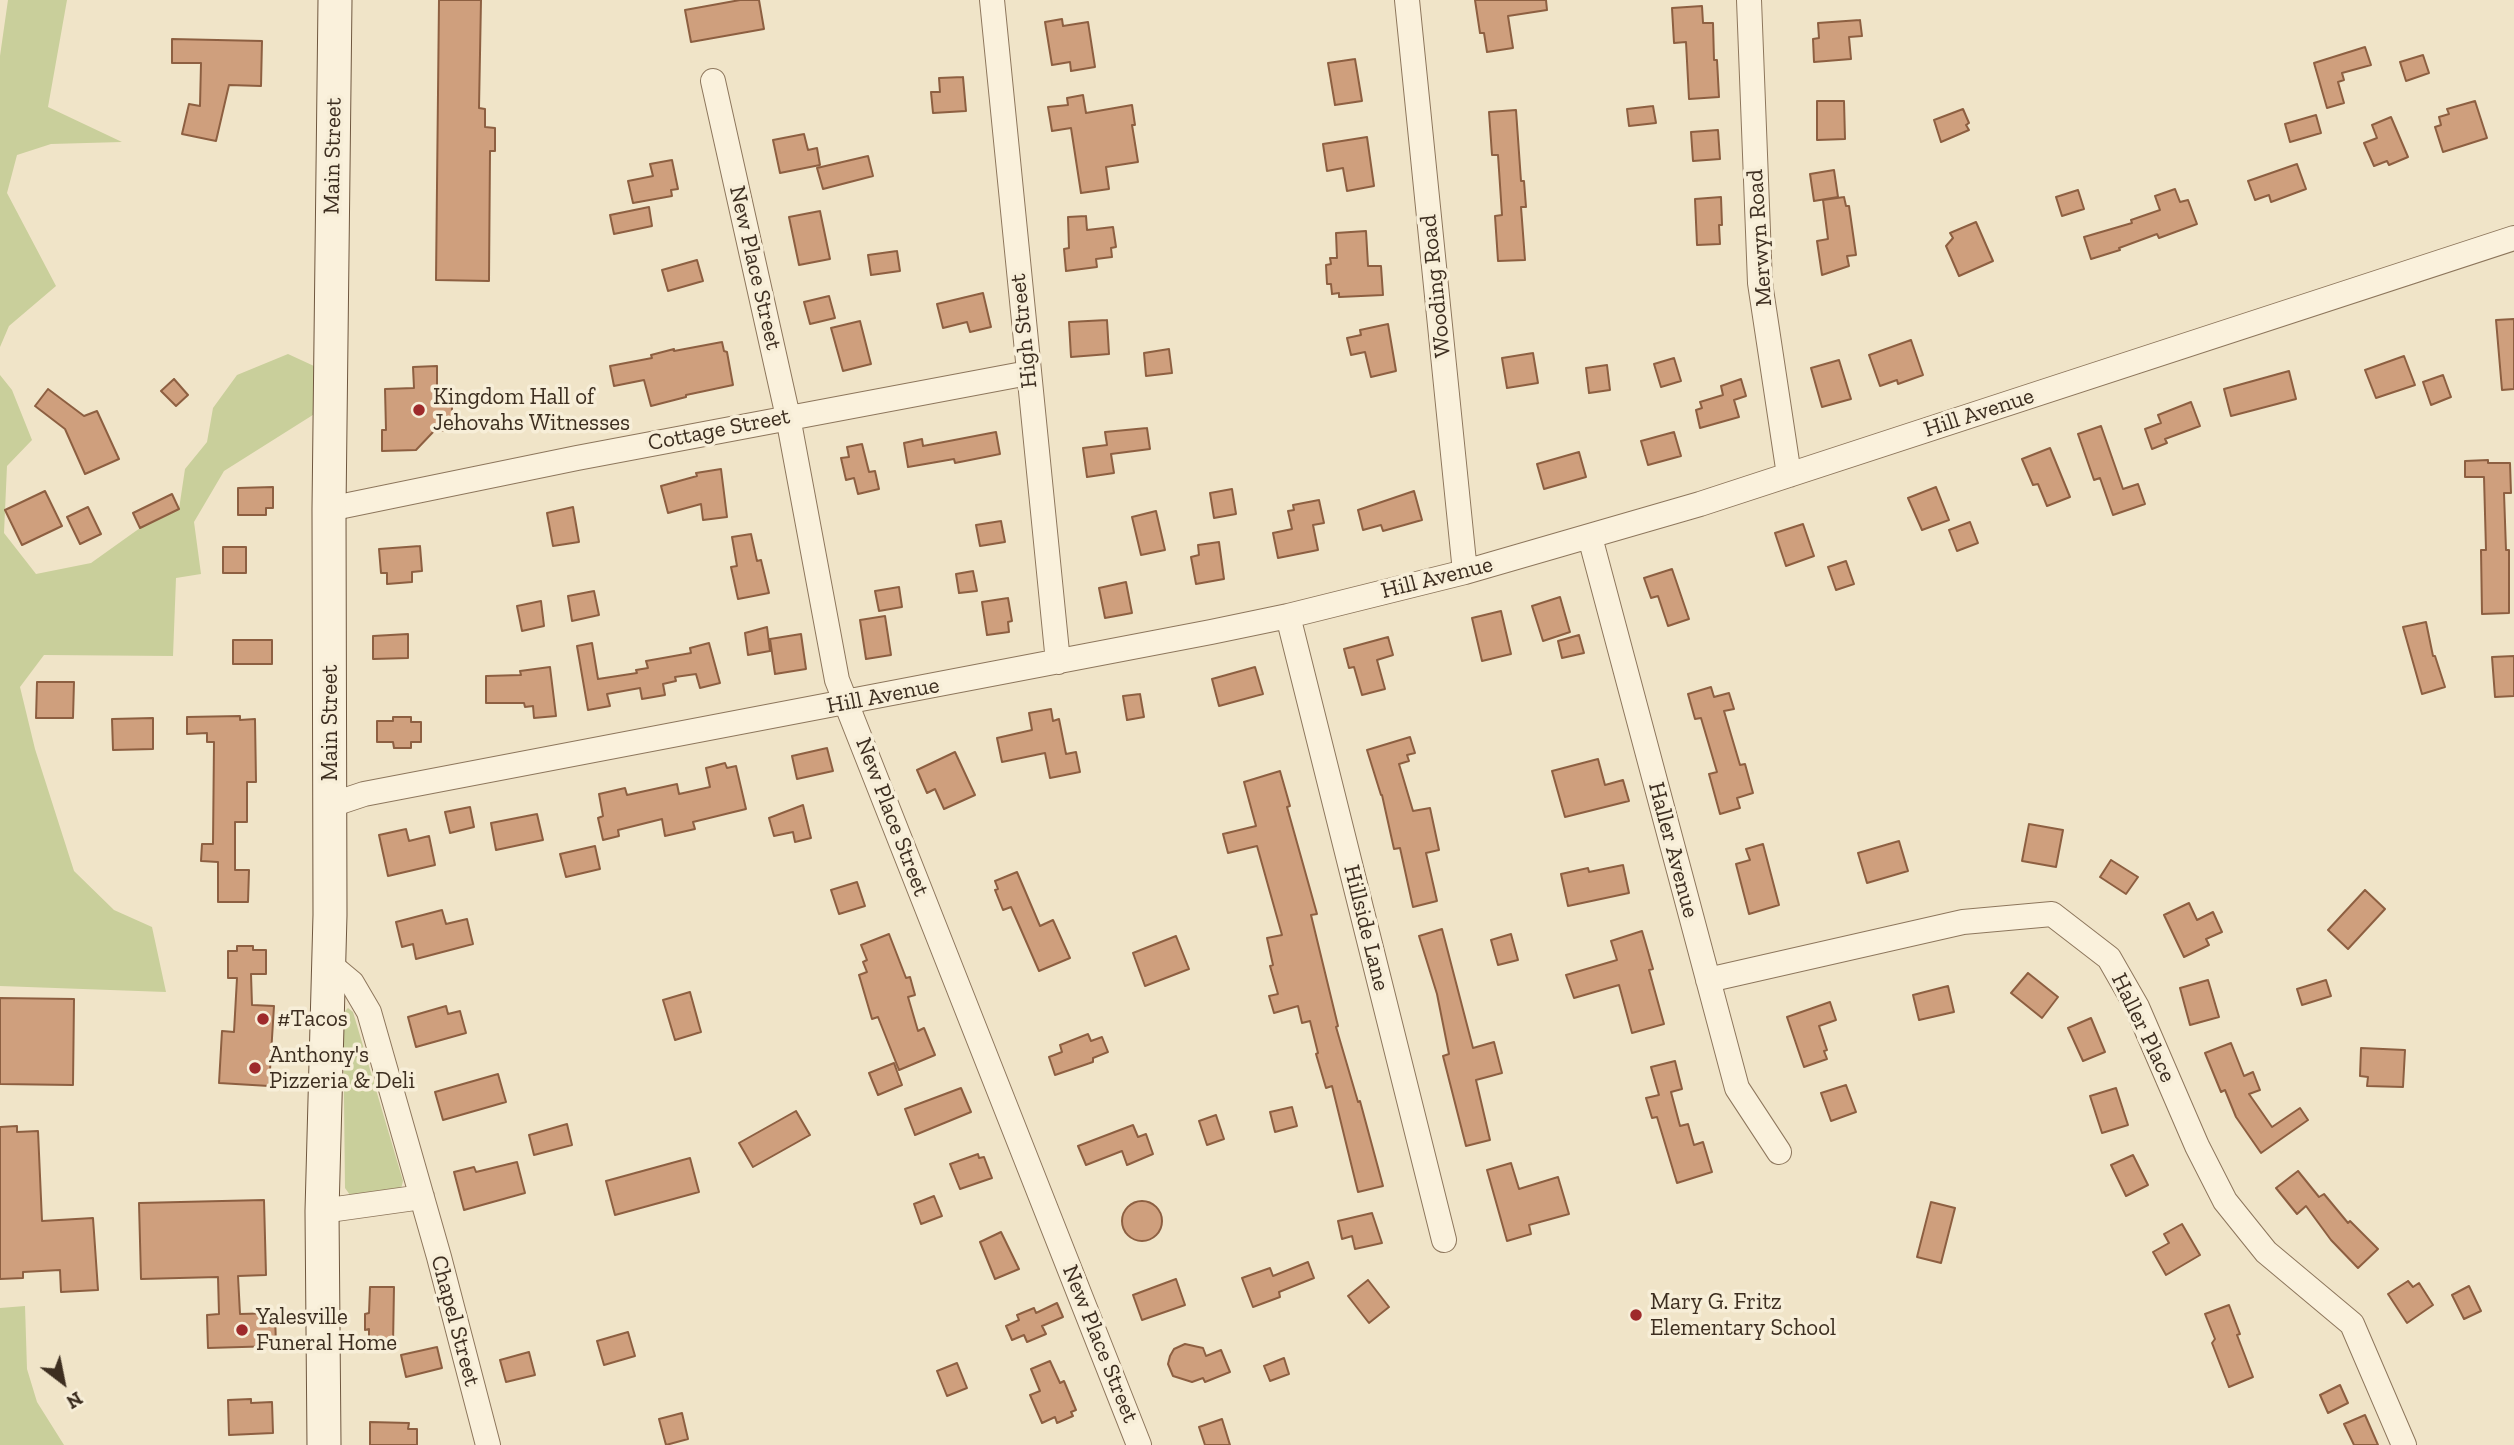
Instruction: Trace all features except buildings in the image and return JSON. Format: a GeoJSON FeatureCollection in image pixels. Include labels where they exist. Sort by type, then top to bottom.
{"type":"FeatureCollection","features":[{"type":"Feature","properties":{"kind":"main road","name":"Main Street"},"geometry":{"type":"LineString","coordinates":[[324,1445],[322,1211],[331,805],[329,509],[335,0]]}},
{"type":"Feature","properties":{"kind":"street","name":"High Street"},"geometry":{"type":"LineString","coordinates":[[992,0],[1058,662]]}},
{"type":"Feature","properties":{"kind":"street","name":"Wooding Road"},"geometry":{"type":"LineString","coordinates":[[1407,0],[1465,572]]}},
{"type":"Feature","properties":{"kind":"street","name":"Merwyn Road"},"geometry":{"type":"LineString","coordinates":[[1749,0],[1760,283],[1789,475]]}},
{"type":"Feature","properties":{"kind":"street","name":"New Place Street"},"geometry":{"type":"LineString","coordinates":[[713,80],[788,417],[837,680],[1139,1445]]}},
{"type":"Feature","properties":{"kind":"street","name":"Hill Avenue"},"geometry":{"type":"LineString","coordinates":[[331,805],[365,794],[1288,616],[1465,572],[1590,537],[1789,475],[2514,238]]}},
{"type":"Feature","properties":{"kind":"street","name":"Cottage Street"},"geometry":{"type":"LineString","coordinates":[[329,509],[788,417],[1028,373]]}},
{"type":"Feature","properties":{"kind":"street","name":"Haller Avenue"},"geometry":{"type":"LineString","coordinates":[[1590,537],[1737,1087],[1779,1152]]}},
{"type":"Feature","properties":{"kind":"street","name":"Hillside Lane"},"geometry":{"type":"LineString","coordinates":[[1288,616],[1444,1240]]}},
{"type":"Feature","properties":{"kind":"street","name":"Haller Place"},"geometry":{"type":"LineString","coordinates":[[1708,980],[1963,922],[2052,914],[2109,958],[2137,1007],[2197,1146],[2225,1201],[2266,1252],[2352,1324],[2404,1445]]}},
{"type":"Feature","properties":{"kind":"street","name":"Chapel Street"},"geometry":{"type":"LineString","coordinates":[[328,963],[352,983],[367,1005],[422,1197],[488,1445]]}},
{"type":"Feature","properties":{"kind":"street"},"geometry":{"type":"LineString","coordinates":[[322,1211],[422,1197]]}},
{"type":"Feature","properties":{"kind":"green space"},"geometry":{"type":"Polygon","coordinates":[[[8,0],[67,0],[48,107],[122,142],[51,144],[17,155],[7,193],[56,286],[9,326],[0,347],[0,56],[8,0]]]}},
{"type":"Feature","properties":{"kind":"green space"},"geometry":{"type":"Polygon","coordinates":[[[288,354],[314,366],[316,413],[224,471],[194,522],[201,574],[176,578],[173,656],[44,655],[20,687],[35,749],[74,871],[114,910],[152,927],[166,992],[0,986],[0,375],[12,390],[32,440],[7,466],[4,533],[36,574],[91,563],[140,528],[179,509],[185,469],[207,442],[213,408],[237,375],[288,354]]]}},
{"type":"Feature","properties":{"kind":"green space"},"geometry":{"type":"Polygon","coordinates":[[[348,1008],[353,1012],[403,1181],[401,1189],[350,1195],[345,1188],[343,1013],[348,1008]]]}},
{"type":"Feature","properties":{"kind":"green space"},"geometry":{"type":"Polygon","coordinates":[[[25,1306],[27,1369],[37,1402],[64,1445],[0,1445],[0,1308],[25,1306]]]}},
{"type":"Feature","properties":{"kind":"place","name":"Kingdom Hall of Jehovahs Witnesses"},"geometry":{"type":"Point","coordinates":[419,410]}},
{"type":"Feature","properties":{"kind":"place","name":"#Tacos"},"geometry":{"type":"Point","coordinates":[263,1019]}},
{"type":"Feature","properties":{"kind":"place","name":"Anthony's Pizzeria & Deli"},"geometry":{"type":"Point","coordinates":[255,1068]}},
{"type":"Feature","properties":{"kind":"place","name":"Mary G. Fritz Elementary School"},"geometry":{"type":"Point","coordinates":[1636,1315]}},
{"type":"Feature","properties":{"kind":"place","name":"Yalesville Funeral Home"},"geometry":{"type":"Point","coordinates":[242,1330]}}]}
